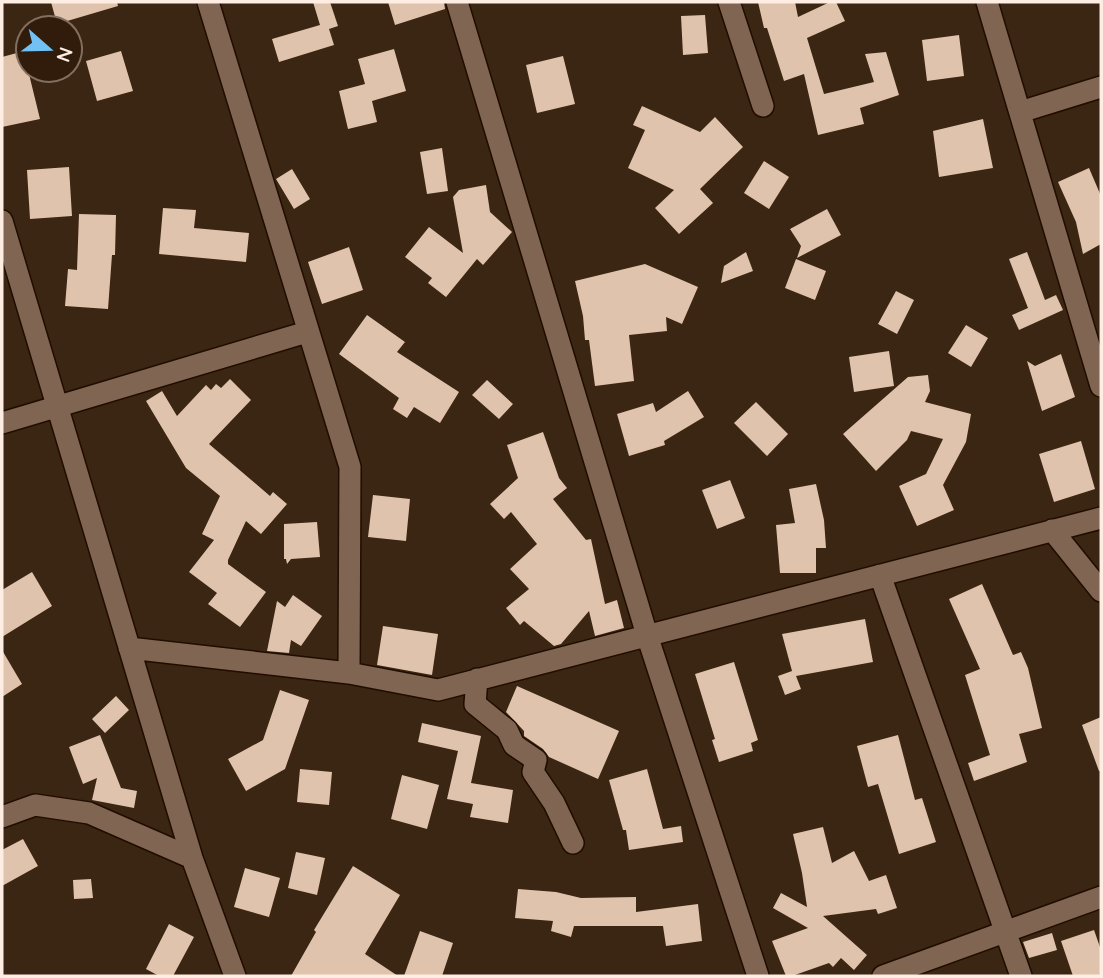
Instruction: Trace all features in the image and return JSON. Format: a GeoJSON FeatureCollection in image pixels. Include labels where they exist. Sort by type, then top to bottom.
{"type":"FeatureCollection","features":[{"type":"Feature","properties":{"kind":"street"},"geometry":{"type":"LineString","coordinates":[[208,2],[350,467],[349,673]]}},
{"type":"Feature","properties":{"kind":"street"},"geometry":{"type":"LineString","coordinates":[[457,2],[647,635],[758,976]]}},
{"type":"Feature","properties":{"kind":"street"},"geometry":{"type":"LineString","coordinates":[[729,2],[763,106]]}},
{"type":"Feature","properties":{"kind":"street"},"geometry":{"type":"LineString","coordinates":[[987,2],[1101,386]]}},
{"type":"Feature","properties":{"kind":"street"},"geometry":{"type":"LineString","coordinates":[[1020,112],[1101,86]]}},
{"type":"Feature","properties":{"kind":"street"},"geometry":{"type":"LineString","coordinates":[[2,220],[192,858],[235,976]]}},
{"type":"Feature","properties":{"kind":"street"},"geometry":{"type":"LineString","coordinates":[[2,423],[307,332]]}},
{"type":"Feature","properties":{"kind":"street"},"geometry":{"type":"LineString","coordinates":[[129,648],[349,673],[439,690],[1101,518]]}},
{"type":"Feature","properties":{"kind":"street"},"geometry":{"type":"LineString","coordinates":[[1052,530],[1101,591]]}},
{"type":"Feature","properties":{"kind":"street"},"geometry":{"type":"LineString","coordinates":[[880,575],[1021,976]]}},
{"type":"Feature","properties":{"kind":"street"},"geometry":{"type":"LineString","coordinates":[[477,679],[475,704],[507,730],[514,745],[536,760],[533,772],[554,803],[573,843]]}},
{"type":"Feature","properties":{"kind":"street"},"geometry":{"type":"LineString","coordinates":[[2,817],[35,805],[89,813],[192,858]]}},
{"type":"Feature","properties":{"kind":"street"},"geometry":{"type":"LineString","coordinates":[[883,976],[1101,897]]}},
{"type":"Feature","properties":{"kind":"building"},"geometry":{"type":"Polygon","coordinates":[[[51,2],[117,2],[118,6],[84,16],[54,14],[51,2]]]}},
{"type":"Feature","properties":{"kind":"building"},"geometry":{"type":"Polygon","coordinates":[[[313,2],[330,2],[338,26],[329,29],[334,45],[279,62],[272,39],[320,25],[313,2]]]}},
{"type":"Feature","properties":{"kind":"building"},"geometry":{"type":"Polygon","coordinates":[[[388,2],[444,2],[445,9],[395,25],[388,2]]]}},
{"type":"Feature","properties":{"kind":"building"},"geometry":{"type":"Polygon","coordinates":[[[758,2],[795,2],[798,17],[830,2],[836,2],[845,21],[807,38],[824,94],[874,82],[865,54],[886,52],[899,95],[860,108],[864,124],[818,135],[804,74],[784,81],[767,28],[764,28],[758,2]]]}},
{"type":"Feature","properties":{"kind":"building"},"geometry":{"type":"Polygon","coordinates":[[[705,15],[708,53],[683,55],[681,16],[705,15]]]}},
{"type":"Feature","properties":{"kind":"building"},"geometry":{"type":"Polygon","coordinates":[[[959,35],[964,76],[927,81],[922,40],[959,35]]]}},
{"type":"Feature","properties":{"kind":"building"},"geometry":{"type":"Polygon","coordinates":[[[394,49],[406,91],[372,101],[377,122],[348,129],[339,91],[365,84],[358,59],[394,49]]]}},
{"type":"Feature","properties":{"kind":"building"},"geometry":{"type":"Polygon","coordinates":[[[121,51],[133,91],[97,101],[86,61],[121,51]]]}},
{"type":"Feature","properties":{"kind":"building"},"geometry":{"type":"Polygon","coordinates":[[[14,54],[14,84],[31,84],[40,119],[2,127],[2,57],[14,54]]]}},
{"type":"Feature","properties":{"kind":"building"},"geometry":{"type":"Polygon","coordinates":[[[563,56],[575,104],[537,113],[526,65],[563,56]]]}},
{"type":"Feature","properties":{"kind":"building"},"geometry":{"type":"Polygon","coordinates":[[[642,106],[700,132],[715,117],[743,147],[700,189],[713,203],[679,234],[655,208],[674,190],[628,168],[645,130],[633,125],[642,106]]]}},
{"type":"Feature","properties":{"kind":"building"},"geometry":{"type":"Polygon","coordinates":[[[983,119],[993,168],[939,177],[933,131],[983,119]]]}},
{"type":"Feature","properties":{"kind":"building"},"geometry":{"type":"Polygon","coordinates":[[[442,148],[448,191],[427,194],[420,152],[442,148]]]}},
{"type":"Feature","properties":{"kind":"building"},"geometry":{"type":"Polygon","coordinates":[[[764,161],[789,177],[769,209],[744,193],[764,161]]]}},
{"type":"Feature","properties":{"kind":"building"},"geometry":{"type":"Polygon","coordinates":[[[69,167],[72,216],[30,219],[27,170],[69,167]]]}},
{"type":"Feature","properties":{"kind":"building"},"geometry":{"type":"Polygon","coordinates":[[[1089,168],[1101,196],[1101,244],[1083,254],[1076,222],[1058,182],[1089,168]]]}},
{"type":"Feature","properties":{"kind":"building"},"geometry":{"type":"Polygon","coordinates":[[[292,169],[310,199],[294,209],[276,179],[292,169]]]}},
{"type":"Feature","properties":{"kind":"building"},"geometry":{"type":"Polygon","coordinates":[[[486,185],[490,212],[512,232],[483,265],[477,259],[446,297],[428,283],[432,278],[405,257],[429,227],[463,253],[453,197],[459,190],[486,185]]]}},
{"type":"Feature","properties":{"kind":"building"},"geometry":{"type":"Polygon","coordinates":[[[163,208],[196,210],[194,228],[249,233],[246,262],[159,254],[163,208]]]}},
{"type":"Feature","properties":{"kind":"building"},"geometry":{"type":"Polygon","coordinates":[[[827,209],[841,235],[797,258],[801,246],[790,229],[827,209]]]}},
{"type":"Feature","properties":{"kind":"building"},"geometry":{"type":"Polygon","coordinates":[[[79,214],[116,215],[115,255],[112,255],[108,309],[65,306],[68,269],[77,270],[79,214]]]}},
{"type":"Feature","properties":{"kind":"building"},"geometry":{"type":"Polygon","coordinates":[[[349,247],[363,290],[322,304],[308,262],[349,247]]]}},
{"type":"Feature","properties":{"kind":"building"},"geometry":{"type":"Polygon","coordinates":[[[746,252],[753,271],[721,283],[724,266],[746,252]]]}},
{"type":"Feature","properties":{"kind":"building"},"geometry":{"type":"Polygon","coordinates":[[[1027,252],[1045,300],[1056,295],[1063,310],[1019,330],[1012,315],[1028,308],[1009,259],[1027,252]]]}},
{"type":"Feature","properties":{"kind":"building"},"geometry":{"type":"Polygon","coordinates":[[[796,259],[826,271],[815,300],[785,288],[796,259]]]}},
{"type":"Feature","properties":{"kind":"building"},"geometry":{"type":"Polygon","coordinates":[[[645,264],[698,287],[682,324],[666,317],[667,331],[629,335],[634,381],[595,386],[589,340],[585,340],[575,281],[645,264]]]}},
{"type":"Feature","properties":{"kind":"building"},"geometry":{"type":"Polygon","coordinates":[[[896,291],[914,300],[897,334],[878,324],[896,291]]]}},
{"type":"Feature","properties":{"kind":"building"},"geometry":{"type":"Polygon","coordinates":[[[367,315],[405,342],[397,352],[459,392],[440,423],[414,407],[407,418],[393,409],[399,398],[339,354],[367,315]]]}},
{"type":"Feature","properties":{"kind":"building"},"geometry":{"type":"Polygon","coordinates":[[[966,325],[988,338],[971,367],[948,353],[966,325]]]}},
{"type":"Feature","properties":{"kind":"building"},"geometry":{"type":"Polygon","coordinates":[[[889,351],[894,386],[854,392],[849,357],[889,351]]]}},
{"type":"Feature","properties":{"kind":"building"},"geometry":{"type":"Polygon","coordinates":[[[1061,354],[1075,397],[1042,411],[1027,361],[1035,366],[1061,354]]]}},
{"type":"Feature","properties":{"kind":"building"},"geometry":{"type":"Polygon","coordinates":[[[928,375],[930,391],[925,402],[971,414],[966,442],[943,485],[954,510],[917,526],[899,486],[926,474],[943,439],[911,431],[907,440],[876,471],[843,434],[908,377],[928,375]]]}},
{"type":"Feature","properties":{"kind":"building"},"geometry":{"type":"Polygon","coordinates":[[[230,379],[251,400],[209,444],[270,496],[273,492],[287,504],[261,534],[246,521],[228,560],[228,564],[266,592],[240,627],[208,604],[217,593],[189,572],[214,540],[202,534],[220,496],[186,468],[146,401],[162,391],[177,416],[206,385],[211,390],[216,384],[221,388],[230,379]]]}},
{"type":"Feature","properties":{"kind":"building"},"geometry":{"type":"Polygon","coordinates":[[[487,380],[513,404],[499,419],[472,395],[487,380]]]}},
{"type":"Feature","properties":{"kind":"building"},"geometry":{"type":"Polygon","coordinates":[[[688,391],[704,417],[664,441],[665,445],[629,456],[617,414],[653,403],[656,412],[688,391]]]}},
{"type":"Feature","properties":{"kind":"building"},"geometry":{"type":"Polygon","coordinates":[[[756,402],[788,434],[767,456],[734,423],[756,402]]]}},
{"type":"Feature","properties":{"kind":"building"},"geometry":{"type":"Polygon","coordinates":[[[543,432],[559,478],[567,488],[553,499],[586,540],[591,539],[605,604],[617,600],[624,628],[595,636],[589,611],[561,644],[554,646],[524,621],[520,625],[506,608],[529,589],[510,569],[537,544],[511,512],[504,519],[490,504],[518,478],[507,445],[543,432]]]}},
{"type":"Feature","properties":{"kind":"building"},"geometry":{"type":"Polygon","coordinates":[[[1081,441],[1095,489],[1054,502],[1039,454],[1081,441]]]}},
{"type":"Feature","properties":{"kind":"building"},"geometry":{"type":"Polygon","coordinates":[[[730,480],[745,518],[717,529],[702,490],[730,480]]]}},
{"type":"Feature","properties":{"kind":"building"},"geometry":{"type":"Polygon","coordinates":[[[816,484],[824,520],[826,548],[816,548],[816,573],[780,573],[776,525],[795,523],[789,489],[816,484]]]}},
{"type":"Feature","properties":{"kind":"building"},"geometry":{"type":"Polygon","coordinates":[[[373,495],[410,499],[406,541],[368,537],[373,495]]]}},
{"type":"Feature","properties":{"kind":"building"},"geometry":{"type":"Polygon","coordinates":[[[317,522],[320,557],[291,559],[287,564],[284,559],[284,524],[317,522]]]}},
{"type":"Feature","properties":{"kind":"building"},"geometry":{"type":"Polygon","coordinates":[[[32,572],[52,606],[2,637],[2,590],[32,572]]]}},
{"type":"Feature","properties":{"kind":"building"},"geometry":{"type":"Polygon","coordinates":[[[982,584],[1013,655],[1021,652],[1028,668],[1042,728],[1019,734],[1027,762],[974,781],[968,763],[990,755],[965,675],[980,669],[949,599],[982,584]]]}},
{"type":"Feature","properties":{"kind":"building"},"geometry":{"type":"Polygon","coordinates":[[[293,595],[322,616],[301,646],[291,640],[289,653],[267,651],[277,601],[285,607],[293,595]]]}},
{"type":"Feature","properties":{"kind":"building"},"geometry":{"type":"Polygon","coordinates":[[[865,619],[873,662],[796,676],[801,689],[785,695],[778,676],[792,671],[782,634],[865,619]]]}},
{"type":"Feature","properties":{"kind":"building"},"geometry":{"type":"Polygon","coordinates":[[[383,626],[438,634],[432,675],[377,665],[383,626]]]}},
{"type":"Feature","properties":{"kind":"building"},"geometry":{"type":"Polygon","coordinates":[[[2,650],[22,684],[2,697],[2,650]]]}},
{"type":"Feature","properties":{"kind":"building"},"geometry":{"type":"Polygon","coordinates":[[[734,662],[758,740],[751,743],[753,751],[719,762],[712,740],[715,739],[695,674],[734,662]]]}},
{"type":"Feature","properties":{"kind":"building"},"geometry":{"type":"Polygon","coordinates":[[[517,686],[619,731],[598,779],[549,757],[543,749],[524,736],[524,731],[506,712],[517,686]]]}},
{"type":"Feature","properties":{"kind":"building"},"geometry":{"type":"Polygon","coordinates":[[[280,690],[309,700],[285,769],[246,791],[228,759],[263,740],[280,690]]]}},
{"type":"Feature","properties":{"kind":"building"},"geometry":{"type":"Polygon","coordinates":[[[116,696],[129,710],[105,733],[92,719],[116,696]]]}},
{"type":"Feature","properties":{"kind":"building"},"geometry":{"type":"Polygon","coordinates":[[[1101,717],[1101,771],[1099,771],[1082,725],[1101,717]]]}},
{"type":"Feature","properties":{"kind":"building"},"geometry":{"type":"Polygon","coordinates":[[[422,723],[481,736],[471,783],[513,790],[508,823],[470,817],[473,804],[447,799],[458,751],[418,742],[422,723]]]}},
{"type":"Feature","properties":{"kind":"building"},"geometry":{"type":"Polygon","coordinates":[[[100,735],[121,788],[137,791],[134,808],[92,800],[97,778],[83,784],[69,747],[100,735]]]}},
{"type":"Feature","properties":{"kind":"building"},"geometry":{"type":"Polygon","coordinates":[[[898,735],[915,800],[922,798],[936,842],[899,854],[878,784],[868,787],[857,746],[898,735]]]}},
{"type":"Feature","properties":{"kind":"building"},"geometry":{"type":"Polygon","coordinates":[[[300,769],[332,772],[329,805],[297,802],[300,769]]]}},
{"type":"Feature","properties":{"kind":"building"},"geometry":{"type":"Polygon","coordinates":[[[647,769],[663,829],[681,826],[683,842],[629,850],[626,830],[623,830],[609,780],[647,769]]]}},
{"type":"Feature","properties":{"kind":"building"},"geometry":{"type":"Polygon","coordinates":[[[402,775],[439,785],[427,829],[391,819],[402,775]]]}},
{"type":"Feature","properties":{"kind":"building"},"geometry":{"type":"Polygon","coordinates":[[[823,827],[832,863],[854,851],[869,881],[886,875],[897,908],[878,914],[876,909],[823,916],[867,955],[854,970],[841,958],[833,967],[829,963],[786,976],[772,941],[808,928],[773,908],[781,893],[807,907],[793,834],[823,827]]]}},
{"type":"Feature","properties":{"kind":"building"},"geometry":{"type":"Polygon","coordinates":[[[23,839],[38,866],[2,886],[2,850],[23,839]]]}},
{"type":"Feature","properties":{"kind":"building"},"geometry":{"type":"Polygon","coordinates":[[[296,852],[325,858],[317,895],[288,888],[296,852]]]}},
{"type":"Feature","properties":{"kind":"building"},"geometry":{"type":"Polygon","coordinates":[[[353,866],[400,895],[365,954],[398,976],[291,976],[316,932],[314,930],[353,866]]]}},
{"type":"Feature","properties":{"kind":"building"},"geometry":{"type":"Polygon","coordinates":[[[245,868],[280,878],[269,917],[234,907],[245,868]]]}},
{"type":"Feature","properties":{"kind":"building"},"geometry":{"type":"Polygon","coordinates":[[[91,879],[93,898],[74,899],[73,880],[91,879]]]}},
{"type":"Feature","properties":{"kind":"building"},"geometry":{"type":"Polygon","coordinates":[[[518,889],[556,892],[581,898],[636,897],[636,912],[698,904],[702,941],[666,946],[663,926],[574,926],[571,937],[551,931],[553,921],[515,918],[518,889]]]}},
{"type":"Feature","properties":{"kind":"building"},"geometry":{"type":"Polygon","coordinates":[[[169,924],[194,937],[173,976],[159,976],[146,969],[169,924]]]}},
{"type":"Feature","properties":{"kind":"building"},"geometry":{"type":"Polygon","coordinates":[[[1094,930],[1101,950],[1101,976],[1073,976],[1061,941],[1094,930]]]}},
{"type":"Feature","properties":{"kind":"building"},"geometry":{"type":"Polygon","coordinates":[[[420,931],[453,943],[442,976],[404,976],[420,931]]]}},
{"type":"Feature","properties":{"kind":"building"},"geometry":{"type":"Polygon","coordinates":[[[1052,933],[1057,950],[1029,958],[1023,942],[1052,933]]]}}]}
